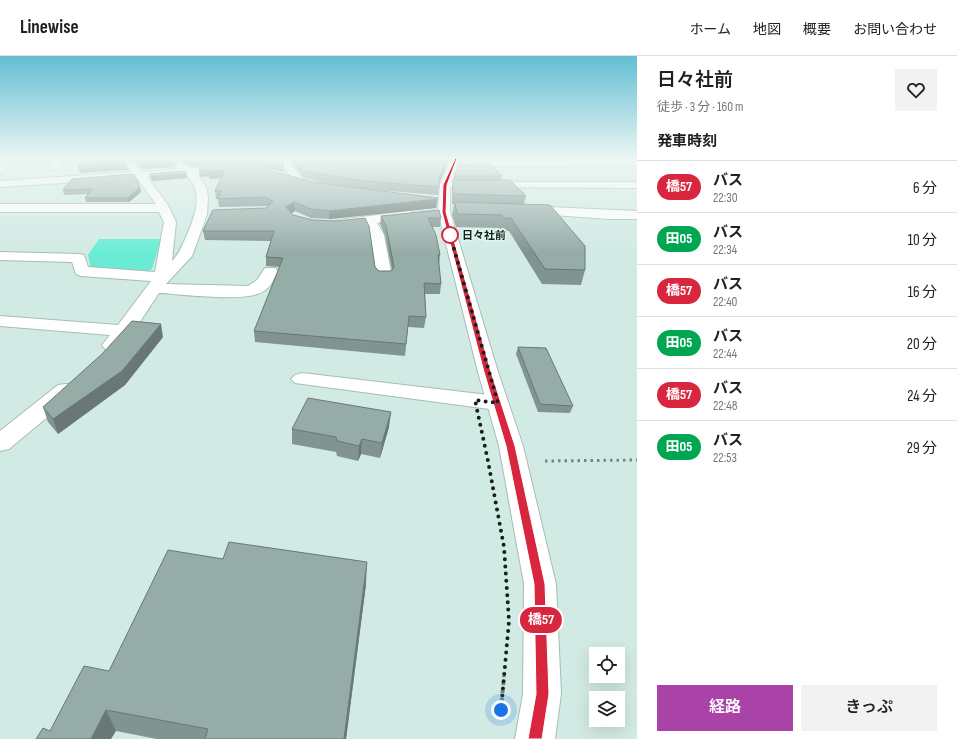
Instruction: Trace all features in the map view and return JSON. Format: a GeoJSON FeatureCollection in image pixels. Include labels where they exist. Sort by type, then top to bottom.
{"type":"FeatureCollection","features":[{"type":"Feature","properties":{"kind":"street"},"geometry":{"type":"LineString","coordinates":[[153,190],[170,222],[159,282]]}},
{"type":"Feature","properties":{"kind":"street"},"geometry":{"type":"LineString","coordinates":[[97,360],[124,331],[159,282],[184,256],[206,212],[202,190]]}},
{"type":"Feature","properties":{"kind":"street"},"geometry":{"type":"LineString","coordinates":[[323,224],[370,221],[443,196],[469,190]]}},
{"type":"Feature","properties":{"kind":"street"},"geometry":{"type":"LineString","coordinates":[[443,196],[485,190]]}},
{"type":"Feature","properties":{"kind":"street"},"geometry":{"type":"LineString","coordinates":[[443,196],[514,461],[540,584],[542,694],[535,739]]}},
{"type":"Feature","properties":{"kind":"street"},"geometry":{"type":"LineString","coordinates":[[0,208],[65,207],[164,209],[206,212]]}},
{"type":"Feature","properties":{"kind":"street"},"geometry":{"type":"LineString","coordinates":[[511,210],[570,214],[637,215]]}},
{"type":"Feature","properties":{"kind":"street"},"geometry":{"type":"LineString","coordinates":[[570,214],[611,219],[637,219]]}},
{"type":"Feature","properties":{"kind":"street"},"geometry":{"type":"LineString","coordinates":[[370,221],[377,235],[384,277]]}},
{"type":"Feature","properties":{"kind":"street"},"geometry":{"type":"LineString","coordinates":[[0,256],[79,258],[81,271],[242,292],[255,290],[272,277]]}},
{"type":"Feature","properties":{"kind":"street"},"geometry":{"type":"LineString","coordinates":[[0,321],[124,331]]}},
{"type":"Feature","properties":{"kind":"street"},"geometry":{"type":"LineString","coordinates":[[0,443],[63,393],[80,377]]}},
{"type":"Feature","properties":{"kind":"street"},"geometry":{"type":"LineString","coordinates":[[302,379],[498,403]]}},
{"type":"Feature","properties":{"kind":"path"},"geometry":{"type":"LineString","coordinates":[[514,461],[637,460]]}},
{"type":"Feature","properties":{"kind":"path"},"geometry":{"type":"LineString","coordinates":[[501,716],[505,668]]}},
{"type":"Feature","properties":{"kind":"green space"},"geometry":{"type":"Polygon","coordinates":[[[99,239],[161,239],[152,269],[144,273],[91,269],[88,255],[99,239]]]}},
{"type":"Feature","properties":{"kind":"building"},"geometry":{"type":"Polygon","coordinates":[[[91,190],[137,190],[128,198],[85,198],[91,190]]]}},
{"type":"Feature","properties":{"kind":"building"},"geometry":{"type":"Polygon","coordinates":[[[373,190],[438,198],[329,211],[311,209],[294,202],[286,207],[293,215],[313,220],[336,221],[365,218],[369,226],[375,267],[379,271],[391,271],[394,267],[386,226],[381,216],[439,210],[441,218],[428,218],[436,235],[440,255],[438,255],[441,284],[424,283],[426,317],[409,316],[406,344],[254,331],[283,258],[266,257],[274,231],[203,231],[213,210],[266,208],[273,202],[266,197],[218,199],[221,191],[215,191],[373,190]]]}},
{"type":"Feature","properties":{"kind":"building"},"geometry":{"type":"Polygon","coordinates":[[[453,190],[520,190],[526,196],[453,194],[453,190]]]}},
{"type":"Feature","properties":{"kind":"building"},"geometry":{"type":"Polygon","coordinates":[[[454,202],[550,205],[585,246],[585,270],[545,269],[511,218],[504,218],[502,215],[458,214],[454,202]]]}},
{"type":"Feature","properties":{"kind":"building"},"geometry":{"type":"Polygon","coordinates":[[[132,321],[161,324],[122,371],[53,419],[43,407],[102,354],[132,321]]]}},
{"type":"Feature","properties":{"kind":"building"},"geometry":{"type":"Polygon","coordinates":[[[518,347],[546,348],[573,406],[540,404],[518,347]]]}},
{"type":"Feature","properties":{"kind":"building"},"geometry":{"type":"Polygon","coordinates":[[[308,398],[391,412],[382,443],[362,439],[359,446],[337,441],[336,437],[292,429],[308,398]]]}},
{"type":"Feature","properties":{"kind":"building"},"geometry":{"type":"Polygon","coordinates":[[[229,542],[367,562],[344,739],[205,739],[208,729],[106,710],[91,739],[36,739],[43,728],[50,731],[84,666],[109,671],[168,550],[223,559],[229,542]]]}},
{"type":"Feature","properties":{"kind":"bus line","name":"橋57"},"geometry":{"type":"LineString","coordinates":[[444,190],[444,212],[488,372],[511,446],[540,584],[542,694],[535,739]]}},
{"type":"Feature","properties":{"kind":"place","name":"日々社前"},"geometry":{"type":"Point","coordinates":[450,235]}},
{"type":"Feature","properties":{"kind":"route"},"geometry":{"type":"LineString","coordinates":[[450,235],[498,403],[475,400],[504,547],[509,621],[501,710]]}}]}
